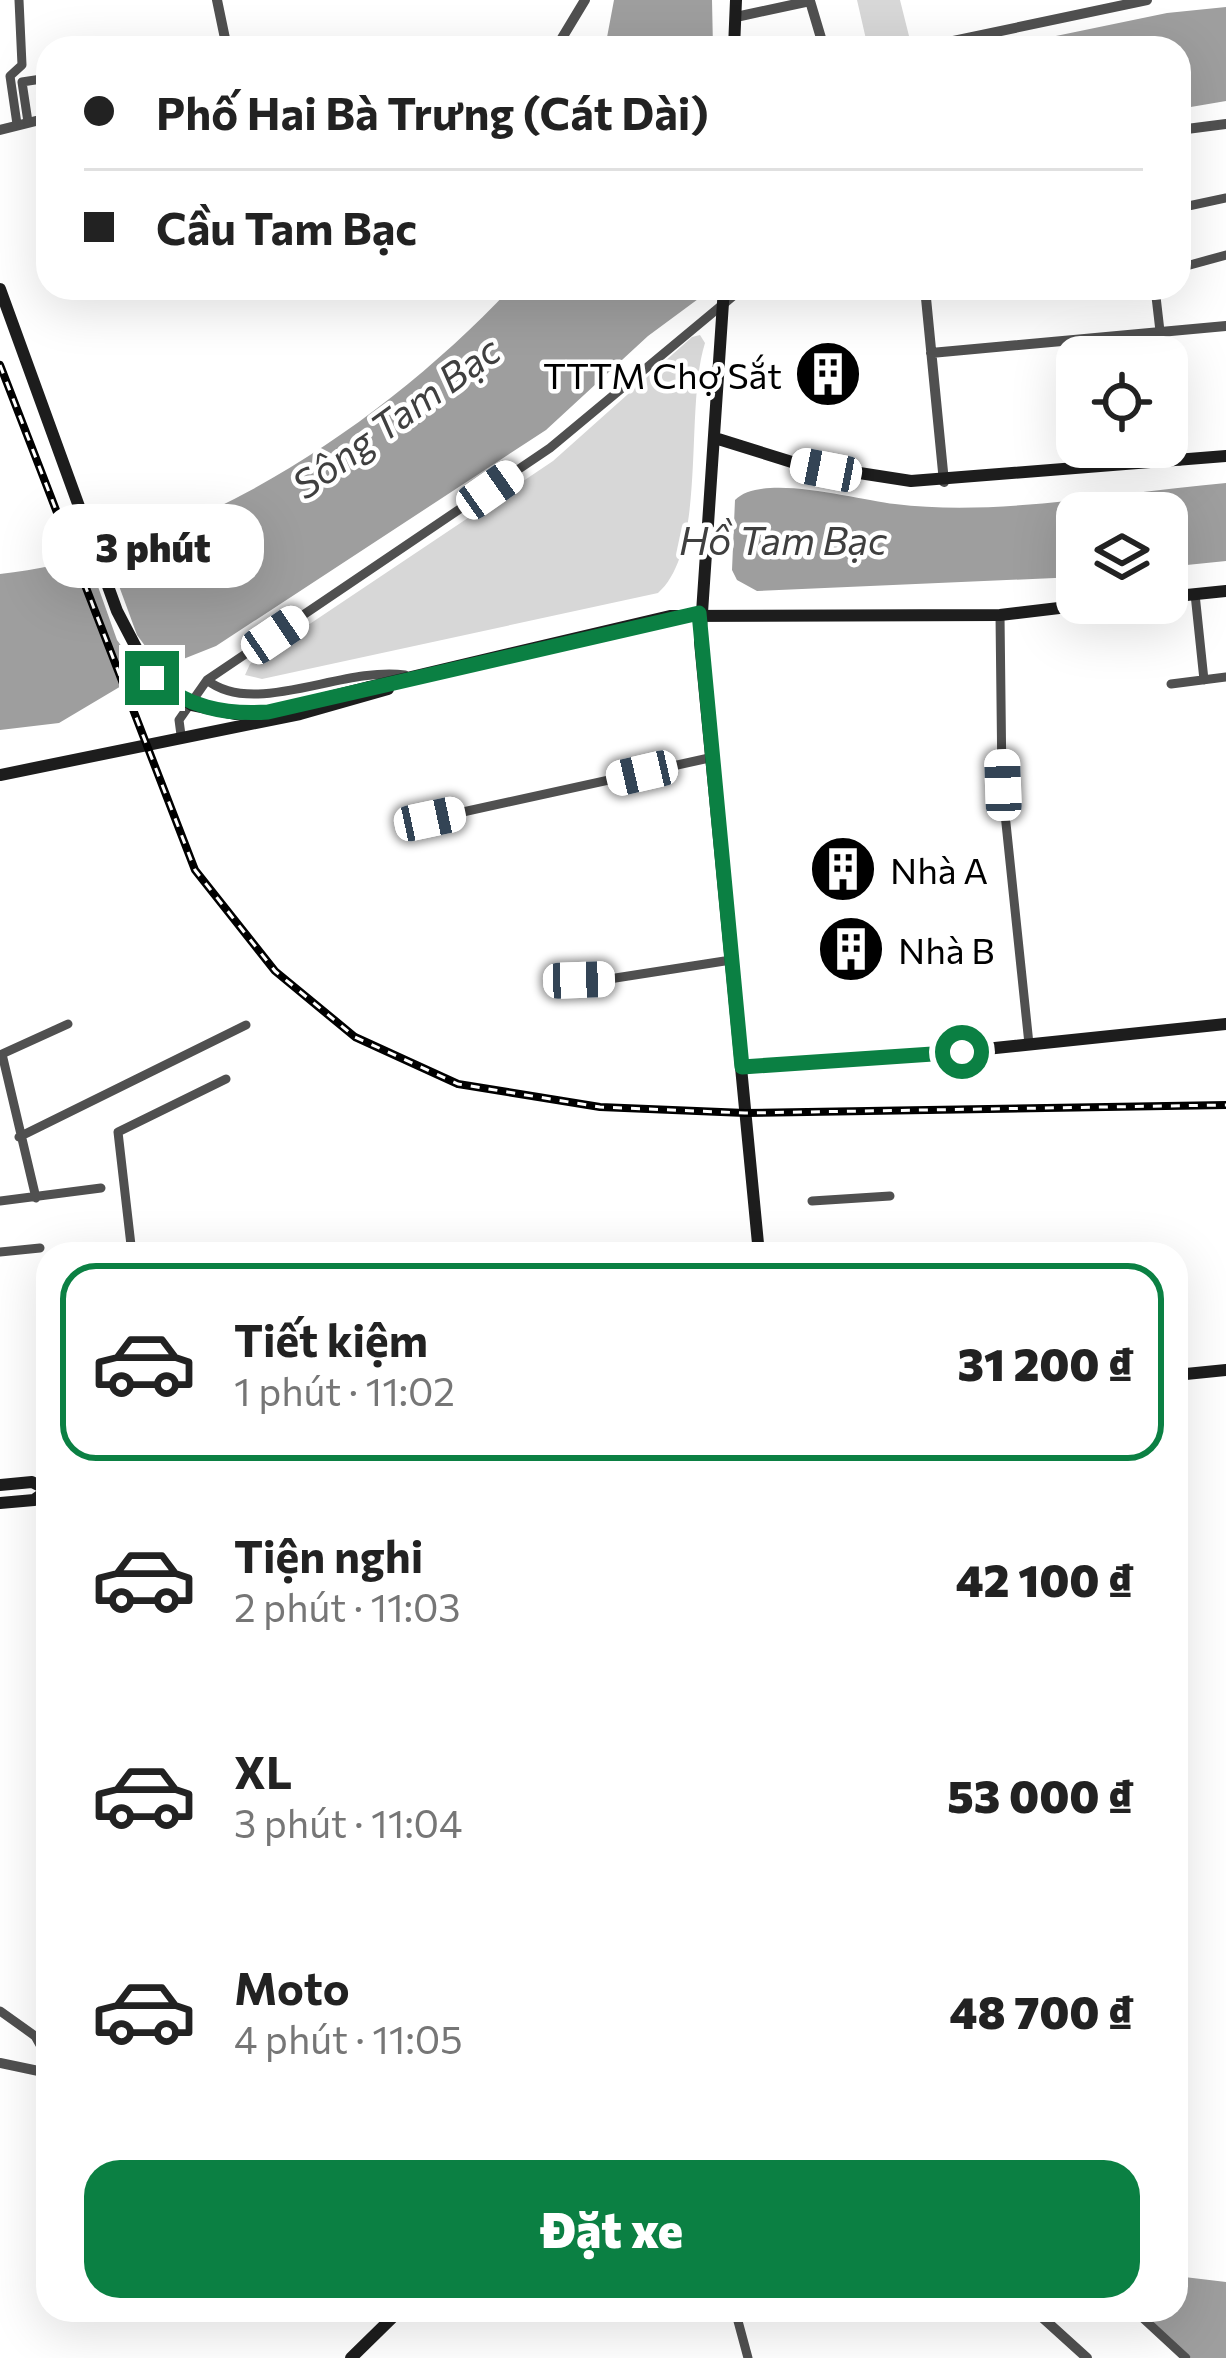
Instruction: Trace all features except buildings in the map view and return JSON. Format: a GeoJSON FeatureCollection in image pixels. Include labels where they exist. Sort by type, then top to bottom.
{"type":"FeatureCollection","features":[{"type":"Feature","properties":{"kind":"main road"},"geometry":{"type":"LineString","coordinates":[[735,36],[736,0]]}},
{"type":"Feature","properties":{"kind":"main road"},"geometry":{"type":"LineString","coordinates":[[0,290],[117,611],[152,678],[192,705],[236,714],[268,712],[699,613],[1000,615],[1056,608]]}},
{"type":"Feature","properties":{"kind":"main road"},"geometry":{"type":"LineString","coordinates":[[723,300],[699,613],[758,1242]]}},
{"type":"Feature","properties":{"kind":"main road"},"geometry":{"type":"LineString","coordinates":[[715,438],[795,464],[944,482],[1094,468]]}},
{"type":"Feature","properties":{"kind":"main road"},"geometry":{"type":"LineString","coordinates":[[1188,459],[1226,455]]}},
{"type":"Feature","properties":{"kind":"main road"},"geometry":{"type":"LineString","coordinates":[[1188,594],[1226,591]]}},
{"type":"Feature","properties":{"kind":"main road"},"geometry":{"type":"LineString","coordinates":[[0,775],[371,697],[416,677]]}},
{"type":"Feature","properties":{"kind":"main road"},"geometry":{"type":"LineString","coordinates":[[742,1067],[1226,1024]]}},
{"type":"Feature","properties":{"kind":"main road"},"geometry":{"type":"LineString","coordinates":[[1188,1374],[1226,1370]]}},
{"type":"Feature","properties":{"kind":"main road"},"geometry":{"type":"LineString","coordinates":[[0,1485],[36,1484]]}},
{"type":"Feature","properties":{"kind":"main road"},"geometry":{"type":"LineString","coordinates":[[0,1503],[36,1499]]}},
{"type":"Feature","properties":{"kind":"main road"},"geometry":{"type":"LineString","coordinates":[[351,2358],[388,2322]]}},
{"type":"Feature","properties":{"kind":"street"},"geometry":{"type":"LineString","coordinates":[[19,0],[22,65],[10,76],[23,123]]}},
{"type":"Feature","properties":{"kind":"street"},"geometry":{"type":"LineString","coordinates":[[217,0],[224,36]]}},
{"type":"Feature","properties":{"kind":"street"},"geometry":{"type":"LineString","coordinates":[[563,36],[585,0]]}},
{"type":"Feature","properties":{"kind":"street"},"geometry":{"type":"LineString","coordinates":[[977,36],[1147,0]]}},
{"type":"Feature","properties":{"kind":"street"},"geometry":{"type":"LineString","coordinates":[[736,17],[810,1],[820,36]]}},
{"type":"Feature","properties":{"kind":"street"},"geometry":{"type":"LineString","coordinates":[[23,123],[22,82],[36,80]]}},
{"type":"Feature","properties":{"kind":"street"},"geometry":{"type":"LineString","coordinates":[[0,130],[36,120]]}},
{"type":"Feature","properties":{"kind":"street"},"geometry":{"type":"LineString","coordinates":[[1191,128],[1226,124]]}},
{"type":"Feature","properties":{"kind":"street"},"geometry":{"type":"LineString","coordinates":[[1191,205],[1226,198]]}},
{"type":"Feature","properties":{"kind":"street"},"geometry":{"type":"LineString","coordinates":[[1191,265],[1226,255]]}},
{"type":"Feature","properties":{"kind":"street"},"geometry":{"type":"LineString","coordinates":[[182,735],[179,720],[207,680],[550,448],[728,300]]}},
{"type":"Feature","properties":{"kind":"street"},"geometry":{"type":"LineString","coordinates":[[926,300],[944,482]]}},
{"type":"Feature","properties":{"kind":"street"},"geometry":{"type":"LineString","coordinates":[[1156,300],[1160,336]]}},
{"type":"Feature","properties":{"kind":"street"},"geometry":{"type":"LineString","coordinates":[[931,353],[1226,326]]}},
{"type":"Feature","properties":{"kind":"street"},"geometry":{"type":"LineString","coordinates":[[1195,594],[1204,680]]}},
{"type":"Feature","properties":{"kind":"street"},"geometry":{"type":"LineString","coordinates":[[1000,615],[1003,785],[1030,1045]]}},
{"type":"Feature","properties":{"kind":"street"},"geometry":{"type":"LineString","coordinates":[[207,680],[224,694],[256,696],[380,671],[416,677]]}},
{"type":"Feature","properties":{"kind":"street"},"geometry":{"type":"LineString","coordinates":[[1171,684],[1226,677]]}},
{"type":"Feature","properties":{"kind":"street"},"geometry":{"type":"LineString","coordinates":[[430,819],[709,758]]}},
{"type":"Feature","properties":{"kind":"street"},"geometry":{"type":"LineString","coordinates":[[548,982],[609,979],[730,960]]}},
{"type":"Feature","properties":{"kind":"street"},"geometry":{"type":"LineString","coordinates":[[36,1198],[19,1136],[12,1079],[2,1054],[68,1024]]}},
{"type":"Feature","properties":{"kind":"street"},"geometry":{"type":"LineString","coordinates":[[19,1136],[246,1025]]}},
{"type":"Feature","properties":{"kind":"street"},"geometry":{"type":"LineString","coordinates":[[131,1242],[118,1132],[226,1079]]}},
{"type":"Feature","properties":{"kind":"street"},"geometry":{"type":"LineString","coordinates":[[0,1201],[101,1188]]}},
{"type":"Feature","properties":{"kind":"street"},"geometry":{"type":"LineString","coordinates":[[812,1201],[890,1196]]}},
{"type":"Feature","properties":{"kind":"street"},"geometry":{"type":"LineString","coordinates":[[0,1252],[36,1248]]}},
{"type":"Feature","properties":{"kind":"street"},"geometry":{"type":"LineString","coordinates":[[0,2011],[36,2038]]}},
{"type":"Feature","properties":{"kind":"street"},"geometry":{"type":"LineString","coordinates":[[0,2063],[36,2070]]}},
{"type":"Feature","properties":{"kind":"street"},"geometry":{"type":"LineString","coordinates":[[738,2322],[748,2358]]}},
{"type":"Feature","properties":{"kind":"street"},"geometry":{"type":"LineString","coordinates":[[1048,2322],[1088,2358]]}},
{"type":"Feature","properties":{"kind":"street"},"geometry":{"type":"LineString","coordinates":[[1147,2322],[1186,2358]]}},
{"type":"Feature","properties":{"kind":"shaded area"},"geometry":{"type":"Polygon","coordinates":[[[857,0],[900,0],[909,36],[865,36],[857,0]]]}},
{"type":"Feature","properties":{"kind":"shaded area"},"geometry":{"type":"Polygon","coordinates":[[[700,335],[705,343],[689,512],[674,572],[658,593],[262,679],[245,675],[250,664],[553,461],[692,337],[700,335]]]}},
{"type":"Feature","properties":{"kind":"water"},"geometry":{"type":"Polygon","coordinates":[[[614,0],[712,0],[713,36],[607,36],[614,0]]]}},
{"type":"Feature","properties":{"kind":"water"},"geometry":{"type":"Polygon","coordinates":[[[1226,7],[1226,101],[1191,107],[1191,36],[1056,36],[1167,13],[1226,7]]]}},
{"type":"Feature","properties":{"kind":"water","name":"Sông Tam Bạc"},"geometry":{"type":"Polygon","coordinates":[[[499,300],[697,300],[648,336],[546,430],[216,646],[133,679],[59,723],[0,730],[0,574],[72,561],[143,539],[212,510],[279,475],[343,433],[460,339],[499,300]]]}},
{"type":"Feature","properties":{"kind":"water","name":"Hồ Tam Bạc"},"geometry":{"type":"Polygon","coordinates":[[[1226,483],[1226,561],[1188,565],[1188,492],[1147,492],[1226,483]]]}},
{"type":"Feature","properties":{"kind":"water","name":"Hồ Tam Bạc"},"geometry":{"type":"Polygon","coordinates":[[[787,488],[895,504],[976,507],[1056,502],[1056,578],[757,591],[737,580],[732,570],[735,500],[748,492],[787,488]]]}},
{"type":"Feature","properties":{"kind":"water"},"geometry":{"type":"Polygon","coordinates":[[[1188,2277],[1226,2282],[1226,2358],[1191,2358],[1149,2322],[1188,2322],[1188,2277]]]}},
{"type":"Feature","properties":{"kind":"pier"},"geometry":{"type":"Polygon","coordinates":[[[104,545],[137,635],[165,673],[146,680],[117,640],[85,550],[104,545]]]}},
{"type":"Feature","properties":{"kind":"railway"},"geometry":{"type":"LineString","coordinates":[[0,365],[195,870],[275,971],[355,1037],[458,1084],[600,1107],[745,1113],[1226,1105]]}},
{"type":"Feature","properties":{"kind":"place","name":"TTTM Chợ Sắt"},"geometry":{"type":"Point","coordinates":[828,374]}},
{"type":"Feature","properties":{"kind":"place","name":"Nhà A"},"geometry":{"type":"Point","coordinates":[843,869]}},
{"type":"Feature","properties":{"kind":"place","name":"Nhà B"},"geometry":{"type":"Point","coordinates":[851,949]}},
{"type":"Feature","properties":{"kind":"route"},"geometry":{"type":"LineString","coordinates":[[152,678],[192,705],[236,714],[268,712],[699,613],[712,791],[742,1067],[962,1052]]}}]}
